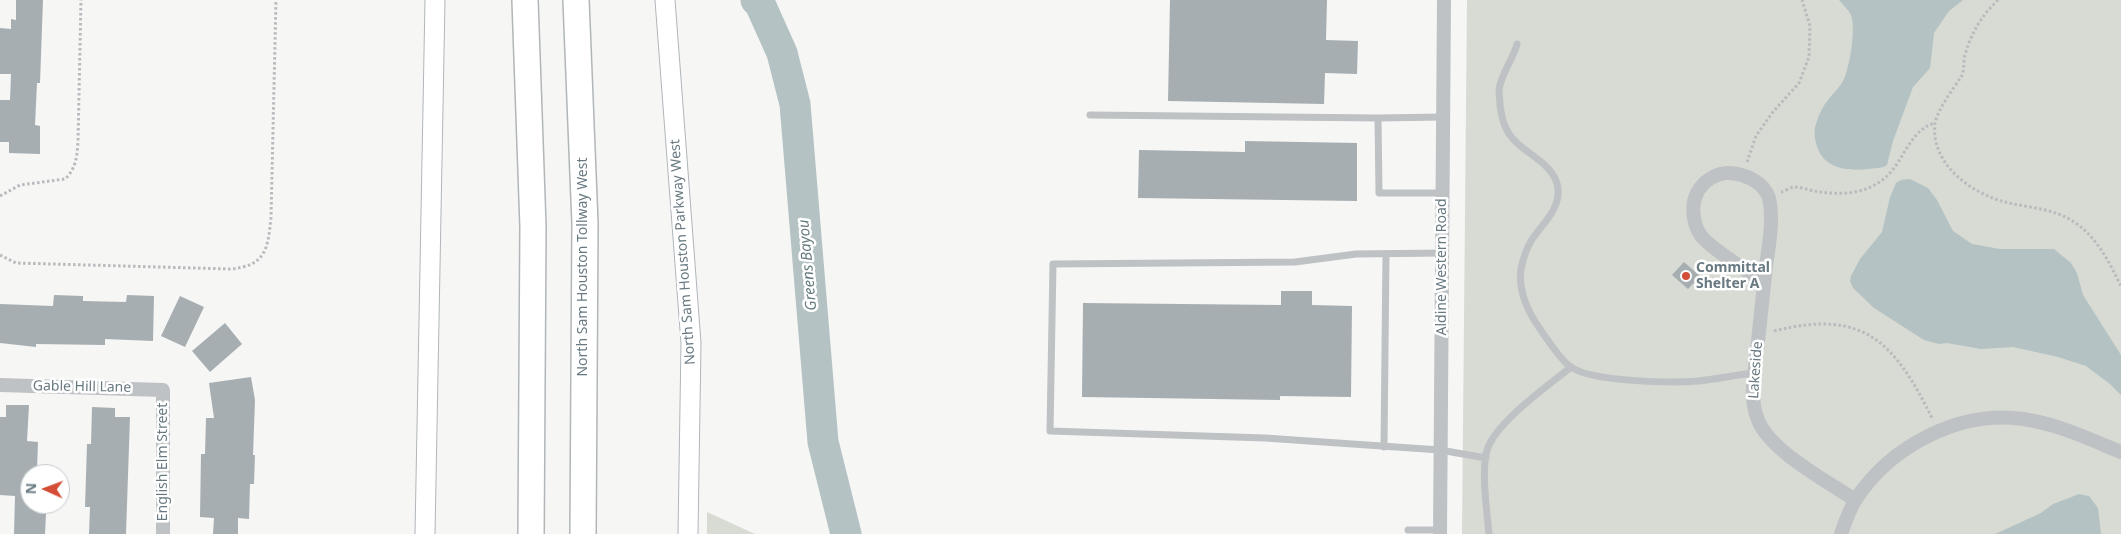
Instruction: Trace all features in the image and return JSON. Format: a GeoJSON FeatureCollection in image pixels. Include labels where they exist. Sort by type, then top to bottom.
{"type":"FeatureCollection","features":[{"type":"Feature","properties":{"kind":"highway"},"geometry":{"type":"LineString","coordinates":[[525,0],[533,227],[531,534]]}},
{"type":"Feature","properties":{"kind":"highway","name":"North Sam Houston Tollway West"},"geometry":{"type":"LineString","coordinates":[[576,0],[585,224],[583,534]]}},
{"type":"Feature","properties":{"kind":"main road"},"geometry":{"type":"LineString","coordinates":[[425,534],[435,0]]}},
{"type":"Feature","properties":{"kind":"main road","name":"North Sam Houston Parkway West"},"geometry":{"type":"LineString","coordinates":[[665,0],[691,343],[688,534]]}},
{"type":"Feature","properties":{"kind":"street","name":"Aldine Western Road"},"geometry":{"type":"LineString","coordinates":[[1440,532],[1444,0]]}},
{"type":"Feature","properties":{"kind":"street"},"geometry":{"type":"LineString","coordinates":[[1764,282],[1704,240],[1694,220],[1692,202],[1702,183],[1723,173],[1743,174],[1759,184],[1768,197]]}},
{"type":"Feature","properties":{"kind":"street","name":"Lakeside"},"geometry":{"type":"LineString","coordinates":[[1768,197],[1771,223],[1752,388],[1757,418],[1763,432],[1785,453],[1856,500]]}},
{"type":"Feature","properties":{"kind":"street","name":"Gable Hill Lane"},"geometry":{"type":"LineString","coordinates":[[0,385],[163,390]]}},
{"type":"Feature","properties":{"kind":"street","name":"English Elm Street"},"geometry":{"type":"LineString","coordinates":[[163,390],[163,534]]}},
{"type":"Feature","properties":{"kind":"street"},"geometry":{"type":"LineString","coordinates":[[1841,534],[1856,500],[1870,481],[1894,457],[1922,439],[1974,421],[2007,418],[2023,419],[2067,430],[2121,452]]}},
{"type":"Feature","properties":{"kind":"lane"},"geometry":{"type":"LineString","coordinates":[[1517,44],[1515,54],[1502,79],[1499,91],[1502,118],[1515,142],[1544,164],[1558,185],[1558,195],[1551,214],[1525,253],[1520,271],[1521,287],[1525,302],[1534,321],[1571,367],[1601,377],[1682,382],[1754,373]]}},
{"type":"Feature","properties":{"kind":"lane"},"geometry":{"type":"LineString","coordinates":[[1090,115],[1443,117]]}},
{"type":"Feature","properties":{"kind":"lane"},"geometry":{"type":"LineString","coordinates":[[1378,118],[1379,194],[1442,193]]}},
{"type":"Feature","properties":{"kind":"lane"},"geometry":{"type":"LineString","coordinates":[[1442,253],[1356,254],[1295,262],[1053,264],[1050,430],[1265,438],[1440,450],[1486,458]]}},
{"type":"Feature","properties":{"kind":"lane"},"geometry":{"type":"LineString","coordinates":[[1384,447],[1386,254]]}},
{"type":"Feature","properties":{"kind":"lane"},"geometry":{"type":"LineString","coordinates":[[1488,534],[1487,449],[1496,432],[1510,418],[1571,367]]}},
{"type":"Feature","properties":{"kind":"lane"},"geometry":{"type":"LineString","coordinates":[[1408,530],[1440,532]]}},
{"type":"Feature","properties":{"kind":"path"},"geometry":{"type":"LineString","coordinates":[[0,196],[20,185],[65,178],[71,174],[75,164],[78,142],[81,0]]}},
{"type":"Feature","properties":{"kind":"path"},"geometry":{"type":"LineString","coordinates":[[0,255],[16,263],[230,269],[248,266],[262,256],[270,236],[276,0]]}},
{"type":"Feature","properties":{"kind":"path"},"geometry":{"type":"LineString","coordinates":[[1743,174],[1756,136],[1772,113],[1799,83],[1809,57],[1810,26],[1802,0]]}},
{"type":"Feature","properties":{"kind":"path"},"geometry":{"type":"LineString","coordinates":[[1998,0],[1988,9],[1976,26],[1965,55],[1962,75],[1952,89],[1935,123],[1936,141],[1942,159],[1959,179],[1984,195],[2051,212],[2073,221],[2085,230],[2103,252],[2121,286]]}},
{"type":"Feature","properties":{"kind":"path"},"geometry":{"type":"LineString","coordinates":[[1768,197],[1796,187],[1828,193],[1866,190],[1893,170],[1917,132],[1926,125],[1935,123]]}},
{"type":"Feature","properties":{"kind":"path"},"geometry":{"type":"LineString","coordinates":[[1759,335],[1811,323],[1834,324],[1858,329],[1877,340],[1899,361],[1916,386],[1939,432]]}},
{"type":"Feature","properties":{"kind":"shaded area"},"geometry":{"type":"Polygon","coordinates":[[[1467,0],[2121,0],[2121,534],[1462,534],[1467,0]]]}},
{"type":"Feature","properties":{"kind":"shaded area"},"geometry":{"type":"Polygon","coordinates":[[[1839,0],[1963,0],[1949,11],[1934,33],[1930,68],[1913,87],[1893,141],[1887,165],[1884,167],[1853,170],[1834,166],[1826,161],[1816,143],[1816,124],[1823,107],[1838,88],[1846,73],[1853,38],[1851,15],[1839,0]]]}},
{"type":"Feature","properties":{"kind":"shaded area"},"geometry":{"type":"Polygon","coordinates":[[[1910,179],[1928,188],[1937,200],[1953,231],[1972,244],[2000,249],[2054,249],[2071,263],[2077,273],[2083,295],[2121,355],[2121,395],[2086,366],[2058,357],[2013,347],[1981,349],[1947,343],[1939,344],[1924,340],[1874,308],[1853,288],[1850,281],[1851,276],[1860,259],[1882,232],[1890,197],[1896,183],[1901,180],[1910,179]]]}},
{"type":"Feature","properties":{"kind":"shaded area"},"geometry":{"type":"Polygon","coordinates":[[[2079,494],[2089,496],[2098,508],[2101,534],[1995,534],[2041,513],[2053,504],[2079,494]]]}},
{"type":"Feature","properties":{"kind":"shaded area"},"geometry":{"type":"Polygon","coordinates":[[[707,512],[755,534],[707,534],[707,512]]]}},
{"type":"Feature","properties":{"kind":"building"},"geometry":{"type":"Polygon","coordinates":[[[16,0],[43,0],[40,83],[37,83],[35,125],[40,126],[40,154],[9,153],[9,142],[0,142],[0,100],[10,100],[11,74],[0,74],[0,28],[11,29],[11,19],[16,20],[16,0]]]}},
{"type":"Feature","properties":{"kind":"building"},"geometry":{"type":"Polygon","coordinates":[[[1170,0],[1327,0],[1326,40],[1358,41],[1357,74],[1325,73],[1324,104],[1168,101],[1170,0]]]}},
{"type":"Feature","properties":{"kind":"building"},"geometry":{"type":"Polygon","coordinates":[[[1245,141],[1357,143],[1357,201],[1138,198],[1139,150],[1245,152],[1245,141]]]}},
{"type":"Feature","properties":{"kind":"building","name":"Committal Shelter A"},"geometry":{"type":"Polygon","coordinates":[[[1684,262],[1700,276],[1688,289],[1672,275],[1684,262]]]}},
{"type":"Feature","properties":{"kind":"building"},"geometry":{"type":"Polygon","coordinates":[[[1281,291],[1312,291],[1312,305],[1352,306],[1351,397],[1280,396],[1280,400],[1082,397],[1083,303],[1281,305],[1281,291]]]}},
{"type":"Feature","properties":{"kind":"building"},"geometry":{"type":"Polygon","coordinates":[[[54,295],[83,296],[83,301],[126,302],[127,295],[154,296],[153,341],[105,339],[105,345],[36,344],[36,347],[0,343],[0,304],[53,306],[54,295]]]}},
{"type":"Feature","properties":{"kind":"building"},"geometry":{"type":"Polygon","coordinates":[[[180,296],[204,307],[185,347],[161,336],[180,296]]]}},
{"type":"Feature","properties":{"kind":"building"},"geometry":{"type":"Polygon","coordinates":[[[225,323],[242,344],[210,372],[192,351],[225,323]]]}},
{"type":"Feature","properties":{"kind":"building"},"geometry":{"type":"Polygon","coordinates":[[[251,377],[255,400],[253,455],[255,455],[254,484],[250,484],[249,519],[238,518],[238,534],[213,534],[214,518],[200,517],[201,454],[205,454],[206,418],[214,418],[209,383],[251,377]]]}},
{"type":"Feature","properties":{"kind":"building"},"geometry":{"type":"Polygon","coordinates":[[[6,405],[29,405],[27,441],[38,442],[37,464],[20,464],[20,514],[46,514],[45,534],[14,534],[15,496],[0,495],[0,417],[6,417],[6,405]]]}},
{"type":"Feature","properties":{"kind":"building"},"geometry":{"type":"Polygon","coordinates":[[[92,407],[115,408],[115,417],[130,417],[126,534],[89,534],[90,507],[85,507],[87,444],[91,444],[92,407]]]}},
{"type":"Feature","properties":{"kind":"waterway","name":"Greens Bayou"},"geometry":{"type":"LineString","coordinates":[[756,0],[760,4],[782,53],[795,104],[823,442],[846,534]]}},
{"type":"Feature","properties":{"kind":"place","name":"Committal Shelter A"},"geometry":{"type":"Point","coordinates":[1686,276]}}]}
